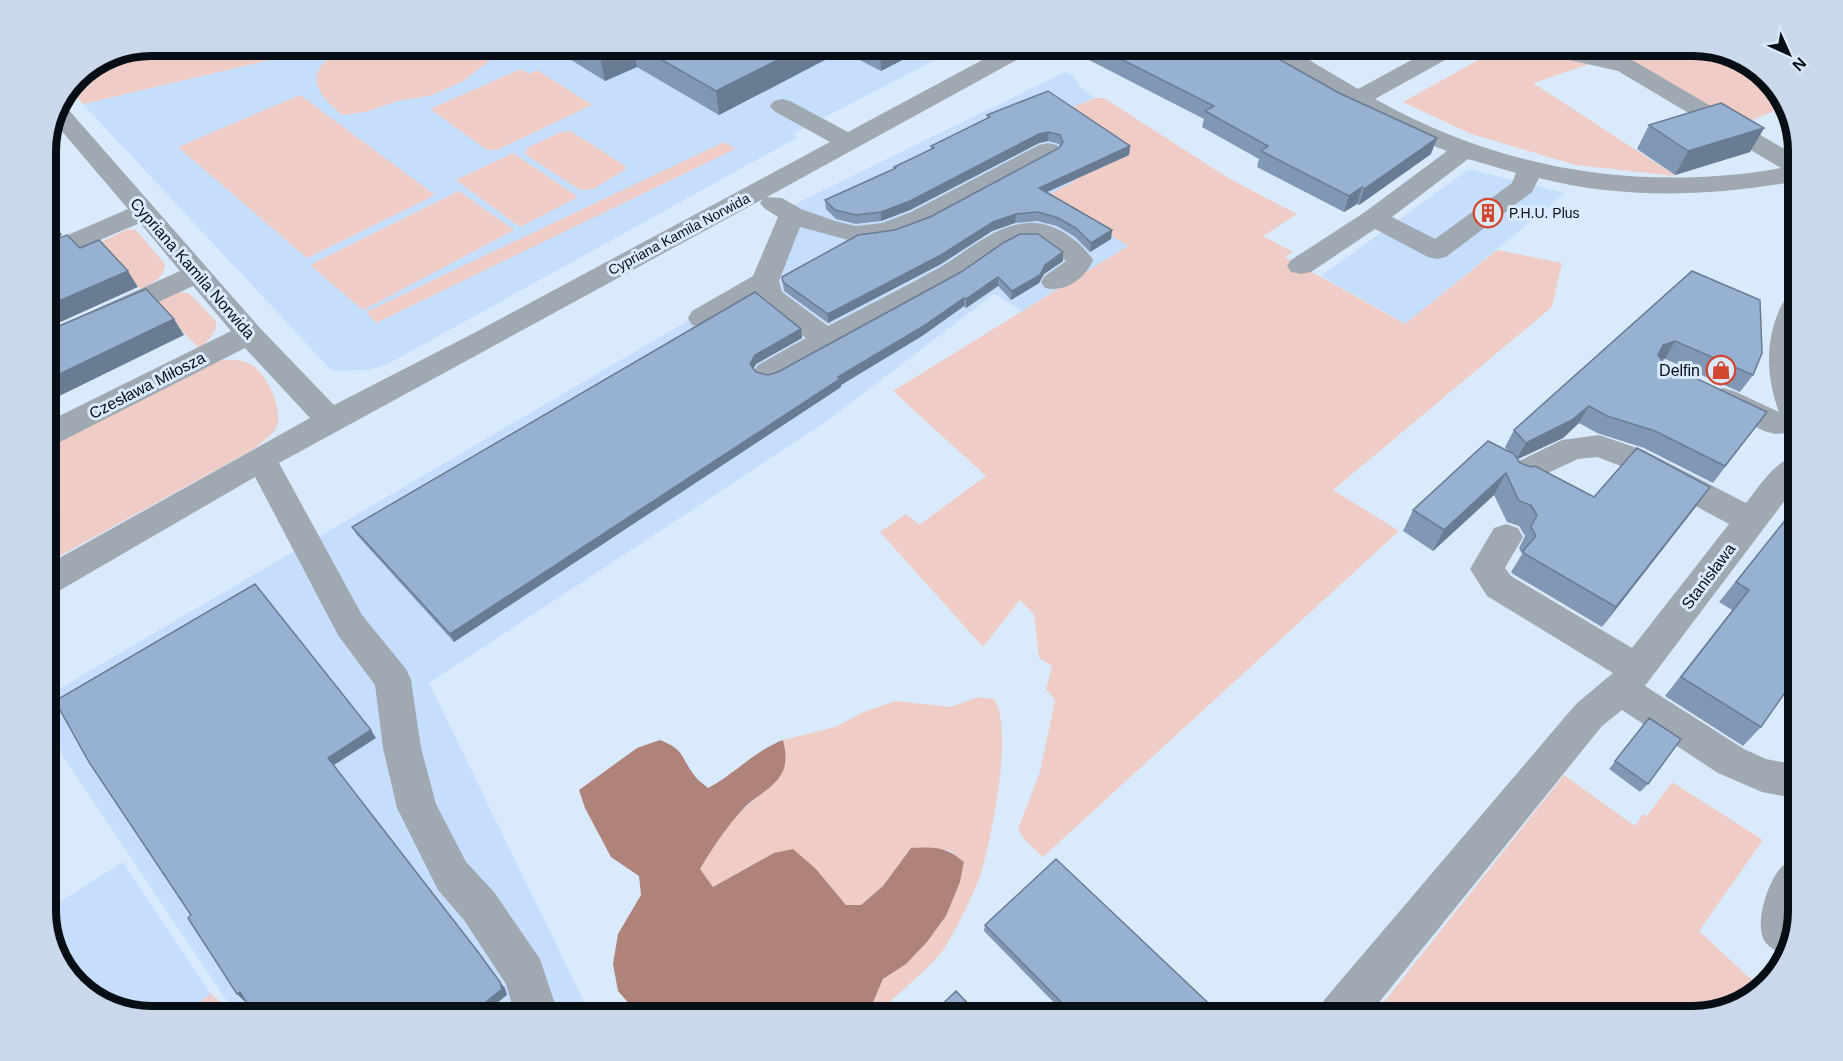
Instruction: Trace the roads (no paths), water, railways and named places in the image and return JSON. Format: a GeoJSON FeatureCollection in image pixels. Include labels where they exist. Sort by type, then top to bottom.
{"type":"FeatureCollection","features":[{"type":"Feature","properties":{"kind":"street","name":"Cypriana Kamila Norwida"},"geometry":{"type":"LineString","coordinates":[[56,576],[330,420],[1007,56]]}},
{"type":"Feature","properties":{"kind":"street"},"geometry":{"type":"LineString","coordinates":[[1287,56],[1406,125],[1464,150],[1529,170],[1610,183],[1686,186],[1755,182],[1787,175]]}},
{"type":"Feature","properties":{"kind":"street"},"geometry":{"type":"LineString","coordinates":[[1359,98],[1435,56]]}},
{"type":"Feature","properties":{"kind":"street"},"geometry":{"type":"LineString","coordinates":[[1582,56],[1626,66],[1787,161]]}},
{"type":"Feature","properties":{"kind":"street"},"geometry":{"type":"LineString","coordinates":[[782,106],[847,142]]}},
{"type":"Feature","properties":{"kind":"street","name":"Cypriana Kamila Norwida"},"geometry":{"type":"LineString","coordinates":[[62,117],[196,274],[330,420]]}},
{"type":"Feature","properties":{"kind":"street"},"geometry":{"type":"LineString","coordinates":[[756,192],[792,215],[828,228],[856,234],[886,231],[920,218],[1048,150]]}},
{"type":"Feature","properties":{"kind":"street"},"geometry":{"type":"LineString","coordinates":[[1301,266],[1374,218],[1464,150]]}},
{"type":"Feature","properties":{"kind":"street"},"geometry":{"type":"LineString","coordinates":[[1374,218],[1437,251],[1523,187],[1529,170]]}},
{"type":"Feature","properties":{"kind":"street"},"geometry":{"type":"LineString","coordinates":[[56,250],[144,212]]}},
{"type":"Feature","properties":{"kind":"street"},"geometry":{"type":"LineString","coordinates":[[792,215],[765,281],[769,296],[825,338]]}},
{"type":"Feature","properties":{"kind":"street"},"geometry":{"type":"LineString","coordinates":[[768,372],[825,338],[951,272],[1010,236],[1025,231],[1044,235],[1075,253],[1080,260],[1077,267],[1055,282]]}},
{"type":"Feature","properties":{"kind":"street"},"geometry":{"type":"LineString","coordinates":[[56,339],[196,274]]}},
{"type":"Feature","properties":{"kind":"street"},"geometry":{"type":"LineString","coordinates":[[702,318],[765,281]]}},
{"type":"Feature","properties":{"kind":"street"},"geometry":{"type":"LineString","coordinates":[[1787,324],[1783,338],[1784,388],[1787,396]]}},
{"type":"Feature","properties":{"kind":"street","name":"Czesława Miłosza"},"geometry":{"type":"LineString","coordinates":[[56,430],[249,334]]}},
{"type":"Feature","properties":{"kind":"street"},"geometry":{"type":"LineString","coordinates":[[1702,388],[1775,423],[1787,421]]}},
{"type":"Feature","properties":{"kind":"street"},"geometry":{"type":"LineString","coordinates":[[1520,474],[1573,448],[1599,446],[1632,458],[1750,520]]}},
{"type":"Feature","properties":{"kind":"street"},"geometry":{"type":"LineString","coordinates":[[262,460],[350,625],[393,680],[402,748],[417,808],[452,876],[479,906],[525,974],[534,1006]]}},
{"type":"Feature","properties":{"kind":"street","name":"Stanisława"},"geometry":{"type":"LineString","coordinates":[[1348,1006],[1589,715],[1629,679],[1787,474]]}},
{"type":"Feature","properties":{"kind":"street"},"geometry":{"type":"LineString","coordinates":[[1506,537],[1488,569],[1499,586],[1629,679],[1731,761],[1762,775],[1788,780]]}},
{"type":"Feature","properties":{"kind":"street"},"geometry":{"type":"LineString","coordinates":[[1785,932],[1780,928],[1788,894]]}},
{"type":"Feature","properties":{"kind":"place","name":"P.H.U. Plus"},"geometry":{"type":"Point","coordinates":[1488,213]}},
{"type":"Feature","properties":{"kind":"place","name":"Delfin"},"geometry":{"type":"Point","coordinates":[1721,370]}}]}
